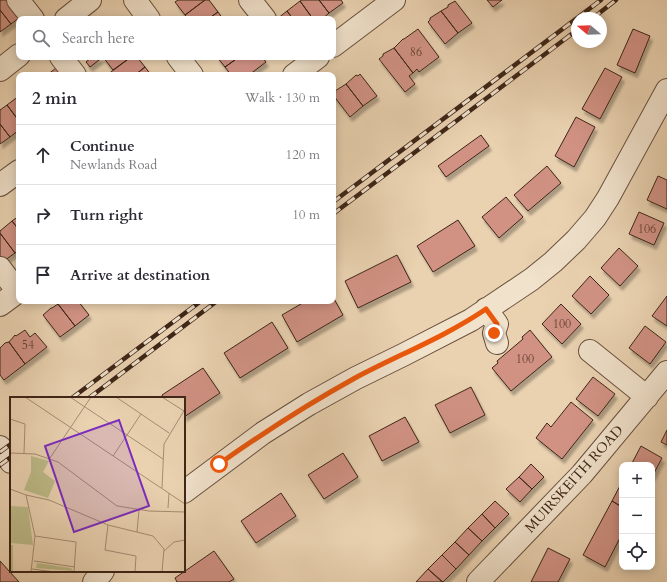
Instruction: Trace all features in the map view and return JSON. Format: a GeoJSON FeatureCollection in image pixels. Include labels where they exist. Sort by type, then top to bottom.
{"type":"FeatureCollection","features":[{"type":"Feature","properties":{"kind":"street"},"geometry":{"type":"LineString","coordinates":[[18,0],[30,16]]}},
{"type":"Feature","properties":{"kind":"street"},"geometry":{"type":"LineString","coordinates":[[70,16],[90,0]]}},
{"type":"Feature","properties":{"kind":"street"},"geometry":{"type":"LineString","coordinates":[[135,0],[147,16]]}},
{"type":"Feature","properties":{"kind":"street"},"geometry":{"type":"LineString","coordinates":[[250,0],[263,16]]}},
{"type":"Feature","properties":{"kind":"street"},"geometry":{"type":"LineString","coordinates":[[336,44],[394,0]]}},
{"type":"Feature","properties":{"kind":"street"},"geometry":{"type":"LineString","coordinates":[[0,70],[16,57]]}},
{"type":"Feature","properties":{"kind":"street"},"geometry":{"type":"LineString","coordinates":[[63,60],[73,72]]}},
{"type":"Feature","properties":{"kind":"street"},"geometry":{"type":"LineString","coordinates":[[180,60],[190,72]]}},
{"type":"Feature","properties":{"kind":"street"},"geometry":{"type":"LineString","coordinates":[[185,491],[219,464],[263,433],[309,404],[356,378],[456,328],[532,278],[553,262],[576,240],[595,218],[608,198],[667,90]]}},
{"type":"Feature","properties":{"kind":"street"},"geometry":{"type":"LineString","coordinates":[[0,186],[16,173]]}},
{"type":"Feature","properties":{"kind":"street"},"geometry":{"type":"LineString","coordinates":[[0,268],[16,288]]}},
{"type":"Feature","properties":{"kind":"street"},"geometry":{"type":"LineString","coordinates":[[0,305],[16,293]]}},
{"type":"Feature","properties":{"kind":"street"},"geometry":{"type":"LineString","coordinates":[[486,309],[497,324],[494,333],[497,343]]}},
{"type":"Feature","properties":{"kind":"street"},"geometry":{"type":"LineString","coordinates":[[590,351],[647,397]]}},
{"type":"Feature","properties":{"kind":"street","name":"MUIRSKEITH ROAD"},"geometry":{"type":"LineString","coordinates":[[478,582],[582,474],[667,372]]}},
{"type":"Feature","properties":{"kind":"street"},"geometry":{"type":"LineString","coordinates":[[0,447],[10,461]]}},
{"type":"Feature","properties":{"kind":"building"},"geometry":{"type":"Polygon","coordinates":[[[0,0],[12,0],[23,15],[16,16],[16,20],[11,24],[0,10],[0,0]]]}},
{"type":"Feature","properties":{"kind":"building"},"geometry":{"type":"Polygon","coordinates":[[[178,0],[205,0],[185,15],[175,2],[178,0]]]}},
{"type":"Feature","properties":{"kind":"building"},"geometry":{"type":"Polygon","coordinates":[[[205,0],[209,0],[218,12],[212,16],[185,15],[205,0]]]}},
{"type":"Feature","properties":{"kind":"building"},"geometry":{"type":"Polygon","coordinates":[[[319,0],[329,13],[326,16],[311,16],[300,1],[319,0]]]}},
{"type":"Feature","properties":{"kind":"building"},"geometry":{"type":"Polygon","coordinates":[[[319,0],[341,0],[343,3],[329,13],[319,0]]]}},
{"type":"Feature","properties":{"kind":"building"},"geometry":{"type":"Polygon","coordinates":[[[487,0],[502,0],[493,7],[487,0]]]}},
{"type":"Feature","properties":{"kind":"building"},"geometry":{"type":"Polygon","coordinates":[[[300,1],[311,16],[291,16],[287,11],[300,1]]]}},
{"type":"Feature","properties":{"kind":"building"},"geometry":{"type":"Polygon","coordinates":[[[455,1],[472,23],[458,33],[441,11],[455,1]]]}},
{"type":"Feature","properties":{"kind":"building"},"geometry":{"type":"Polygon","coordinates":[[[0,10],[11,24],[0,32],[0,10]]]}},
{"type":"Feature","properties":{"kind":"building"},"geometry":{"type":"Polygon","coordinates":[[[287,11],[291,16],[281,16],[287,11]]]}},
{"type":"Feature","properties":{"kind":"building"},"geometry":{"type":"Polygon","coordinates":[[[441,11],[458,33],[445,44],[428,22],[430,18],[441,11]]]}},
{"type":"Feature","properties":{"kind":"building"},"geometry":{"type":"Polygon","coordinates":[[[218,12],[221,16],[212,16],[218,12]]]}},
{"type":"Feature","properties":{"kind":"building"},"geometry":{"type":"Polygon","coordinates":[[[418,29],[439,57],[419,72],[417,69],[413,73],[394,48],[403,39],[418,29]]]}},
{"type":"Feature","properties":{"kind":"building"},"geometry":{"type":"Polygon","coordinates":[[[633,29],[650,36],[635,73],[617,65],[633,29]]]}},
{"type":"Feature","properties":{"kind":"building"},"geometry":{"type":"Polygon","coordinates":[[[394,48],[413,73],[409,76],[415,84],[405,92],[379,59],[383,56],[383,54],[394,48]]]}},
{"type":"Feature","properties":{"kind":"building"},"geometry":{"type":"Polygon","coordinates":[[[88,60],[99,60],[90,67],[86,62],[88,60]]]}},
{"type":"Feature","properties":{"kind":"building"},"geometry":{"type":"Polygon","coordinates":[[[105,60],[127,60],[113,70],[105,60]]]}},
{"type":"Feature","properties":{"kind":"building"},"geometry":{"type":"Polygon","coordinates":[[[127,60],[139,60],[145,67],[139,72],[111,72],[127,60]]]}},
{"type":"Feature","properties":{"kind":"building"},"geometry":{"type":"Polygon","coordinates":[[[219,60],[235,60],[225,67],[219,60]]]}},
{"type":"Feature","properties":{"kind":"building"},"geometry":{"type":"Polygon","coordinates":[[[235,60],[264,60],[266,62],[253,72],[229,72],[225,67],[235,60]]]}},
{"type":"Feature","properties":{"kind":"building"},"geometry":{"type":"Polygon","coordinates":[[[60,65],[66,72],[51,72],[60,65]]]}},
{"type":"Feature","properties":{"kind":"building"},"geometry":{"type":"Polygon","coordinates":[[[145,67],[149,72],[139,72],[145,67]]]}},
{"type":"Feature","properties":{"kind":"building"},"geometry":{"type":"Polygon","coordinates":[[[605,68],[622,77],[600,119],[582,109],[605,68]]]}},
{"type":"Feature","properties":{"kind":"building"},"geometry":{"type":"Polygon","coordinates":[[[360,74],[377,96],[363,106],[346,84],[356,75],[358,76],[360,74]]]}},
{"type":"Feature","properties":{"kind":"building"},"geometry":{"type":"Polygon","coordinates":[[[346,84],[363,106],[350,117],[336,99],[336,90],[346,84]]]}},
{"type":"Feature","properties":{"kind":"building"},"geometry":{"type":"Polygon","coordinates":[[[16,98],[16,117],[7,105],[16,98]]]}},
{"type":"Feature","properties":{"kind":"building"},"geometry":{"type":"Polygon","coordinates":[[[7,105],[16,117],[16,132],[10,137],[0,124],[0,110],[7,105]]]}},
{"type":"Feature","properties":{"kind":"building"},"geometry":{"type":"Polygon","coordinates":[[[576,117],[595,127],[574,167],[555,156],[576,117]]]}},
{"type":"Feature","properties":{"kind":"building"},"geometry":{"type":"Polygon","coordinates":[[[0,124],[10,137],[0,144],[0,124]]]}},
{"type":"Feature","properties":{"kind":"building"},"geometry":{"type":"Polygon","coordinates":[[[481,135],[489,146],[446,177],[438,166],[481,135]]]}},
{"type":"Feature","properties":{"kind":"building"},"geometry":{"type":"Polygon","coordinates":[[[547,166],[561,183],[528,211],[514,195],[547,166]]]}},
{"type":"Feature","properties":{"kind":"building"},"geometry":{"type":"Polygon","coordinates":[[[658,176],[667,180],[667,209],[647,200],[658,176]]]}},
{"type":"Feature","properties":{"kind":"building"},"geometry":{"type":"Polygon","coordinates":[[[506,197],[523,217],[499,238],[482,217],[506,197]]]}},
{"type":"Feature","properties":{"kind":"building"},"geometry":{"type":"Polygon","coordinates":[[[639,212],[664,223],[654,245],[629,234],[639,212]]]}},
{"type":"Feature","properties":{"kind":"building"},"geometry":{"type":"Polygon","coordinates":[[[16,218],[16,226],[12,221],[16,218]]]}},
{"type":"Feature","properties":{"kind":"building"},"geometry":{"type":"Polygon","coordinates":[[[458,220],[475,246],[433,272],[417,246],[458,220]]]}},
{"type":"Feature","properties":{"kind":"building"},"geometry":{"type":"Polygon","coordinates":[[[12,221],[16,226],[15,253],[0,233],[0,231],[12,221]]]}},
{"type":"Feature","properties":{"kind":"building"},"geometry":{"type":"Polygon","coordinates":[[[0,233],[15,253],[1,263],[0,261],[0,233]]]}},
{"type":"Feature","properties":{"kind":"building"},"geometry":{"type":"Polygon","coordinates":[[[619,248],[638,266],[620,286],[601,268],[619,248]]]}},
{"type":"Feature","properties":{"kind":"building"},"geometry":{"type":"Polygon","coordinates":[[[397,255],[411,282],[358,308],[345,281],[397,255]]]}},
{"type":"Feature","properties":{"kind":"building"},"geometry":{"type":"Polygon","coordinates":[[[590,276],[609,295],[591,314],[572,296],[590,276]]]}},
{"type":"Feature","properties":{"kind":"building"},"geometry":{"type":"Polygon","coordinates":[[[667,296],[667,326],[652,316],[667,296]]]}},
{"type":"Feature","properties":{"kind":"building"},"geometry":{"type":"Polygon","coordinates":[[[336,302],[343,315],[297,342],[282,315],[301,304],[336,304],[336,302]]]}},
{"type":"Feature","properties":{"kind":"building"},"geometry":{"type":"Polygon","coordinates":[[[58,304],[80,304],[89,315],[75,326],[58,304]]]}},
{"type":"Feature","properties":{"kind":"building"},"geometry":{"type":"Polygon","coordinates":[[[58,304],[75,326],[60,337],[43,315],[58,304]]]}},
{"type":"Feature","properties":{"kind":"building"},"geometry":{"type":"Polygon","coordinates":[[[561,304],[581,324],[562,344],[542,324],[561,304]]]}},
{"type":"Feature","properties":{"kind":"building"},"geometry":{"type":"Polygon","coordinates":[[[272,322],[288,348],[240,378],[224,353],[272,322]]]}},
{"type":"Feature","properties":{"kind":"building"},"geometry":{"type":"Polygon","coordinates":[[[645,326],[666,342],[650,364],[629,348],[645,326]]]}},
{"type":"Feature","properties":{"kind":"building"},"geometry":{"type":"Polygon","coordinates":[[[25,330],[30,337],[35,333],[47,347],[25,364],[9,342],[15,335],[16,336],[25,330]]]}},
{"type":"Feature","properties":{"kind":"building"},"geometry":{"type":"Polygon","coordinates":[[[530,330],[552,357],[511,391],[492,368],[498,363],[497,361],[523,339],[522,337],[530,330]]]}},
{"type":"Feature","properties":{"kind":"building"},"geometry":{"type":"Polygon","coordinates":[[[9,342],[25,364],[4,380],[0,375],[0,348],[5,343],[9,342]]]}},
{"type":"Feature","properties":{"kind":"building"},"geometry":{"type":"Polygon","coordinates":[[[203,368],[220,393],[185,416],[185,397],[163,397],[162,395],[203,368]]]}},
{"type":"Feature","properties":{"kind":"building"},"geometry":{"type":"Polygon","coordinates":[[[593,377],[615,394],[598,416],[576,399],[593,377]]]}},
{"type":"Feature","properties":{"kind":"building"},"geometry":{"type":"Polygon","coordinates":[[[471,387],[485,415],[450,433],[435,405],[471,387]]]}},
{"type":"Feature","properties":{"kind":"building"},"geometry":{"type":"Polygon","coordinates":[[[571,402],[593,420],[562,459],[536,438],[547,423],[551,427],[571,402]]]}},
{"type":"Feature","properties":{"kind":"building"},"geometry":{"type":"Polygon","coordinates":[[[405,417],[419,442],[382,461],[369,436],[405,417]]]}},
{"type":"Feature","properties":{"kind":"building"},"geometry":{"type":"Polygon","coordinates":[[[667,430],[667,445],[661,442],[667,430]]]}},
{"type":"Feature","properties":{"kind":"building"},"geometry":{"type":"Polygon","coordinates":[[[641,446],[662,458],[655,471],[655,462],[633,462],[641,446]]]}},
{"type":"Feature","properties":{"kind":"building"},"geometry":{"type":"Polygon","coordinates":[[[343,453],[358,477],[324,499],[308,475],[343,453]]]}},
{"type":"Feature","properties":{"kind":"building"},"geometry":{"type":"Polygon","coordinates":[[[531,464],[544,477],[532,489],[519,477],[531,464]]]}},
{"type":"Feature","properties":{"kind":"building"},"geometry":{"type":"Polygon","coordinates":[[[519,477],[532,489],[520,502],[506,489],[519,477]]]}},
{"type":"Feature","properties":{"kind":"building"},"geometry":{"type":"Polygon","coordinates":[[[619,488],[619,505],[612,501],[619,488]]]}},
{"type":"Feature","properties":{"kind":"building"},"geometry":{"type":"Polygon","coordinates":[[[281,493],[296,516],[256,543],[241,521],[281,493]]]}},
{"type":"Feature","properties":{"kind":"building"},"geometry":{"type":"Polygon","coordinates":[[[495,501],[509,514],[495,528],[482,514],[495,501]]]}},
{"type":"Feature","properties":{"kind":"building"},"geometry":{"type":"Polygon","coordinates":[[[612,501],[619,505],[619,540],[605,567],[583,555],[612,501]]]}},
{"type":"Feature","properties":{"kind":"building"},"geometry":{"type":"Polygon","coordinates":[[[482,514],[495,528],[482,541],[468,528],[482,514]]]}},
{"type":"Feature","properties":{"kind":"building"},"geometry":{"type":"Polygon","coordinates":[[[468,528],[482,541],[469,555],[455,542],[468,528]]]}},
{"type":"Feature","properties":{"kind":"building"},"geometry":{"type":"Polygon","coordinates":[[[455,542],[469,555],[456,569],[442,555],[455,542]]]}},
{"type":"Feature","properties":{"kind":"building"},"geometry":{"type":"Polygon","coordinates":[[[548,548],[570,559],[558,582],[531,582],[548,548]]]}},
{"type":"Feature","properties":{"kind":"building"},"geometry":{"type":"Polygon","coordinates":[[[214,551],[234,579],[229,582],[177,582],[175,578],[214,551]]]}},
{"type":"Feature","properties":{"kind":"building"},"geometry":{"type":"Polygon","coordinates":[[[442,555],[456,569],[443,582],[428,569],[442,555]]]}},
{"type":"Feature","properties":{"kind":"building"},"geometry":{"type":"Polygon","coordinates":[[[0,561],[19,582],[0,582],[0,561]]]}},
{"type":"Feature","properties":{"kind":"building"},"geometry":{"type":"Polygon","coordinates":[[[428,569],[442,582],[416,582],[428,569]]]}},
{"type":"Feature","properties":{"kind":"railway"},"geometry":{"type":"LineString","coordinates":[[336,200],[601,0]]}},
{"type":"Feature","properties":{"kind":"railway"},"geometry":{"type":"LineString","coordinates":[[601,12],[616,0]]}},
{"type":"Feature","properties":{"kind":"railway"},"geometry":{"type":"LineString","coordinates":[[336,212],[571,35]]}},
{"type":"Feature","properties":{"kind":"railway"},"geometry":{"type":"LineString","coordinates":[[73,397],[197,304]]}},
{"type":"Feature","properties":{"kind":"railway"},"geometry":{"type":"LineString","coordinates":[[90,397],[213,304]]}},
{"type":"Feature","properties":{"kind":"railway"},"geometry":{"type":"LineString","coordinates":[[0,452],[10,445]]}},
{"type":"Feature","properties":{"kind":"railway"},"geometry":{"type":"LineString","coordinates":[[0,465],[10,458]]}},
{"type":"Feature","properties":{"kind":"route"},"geometry":{"type":"LineString","coordinates":[[219,464],[263,433],[309,404],[356,378],[471,320],[486,309],[497,324],[494,333]]}}]}
